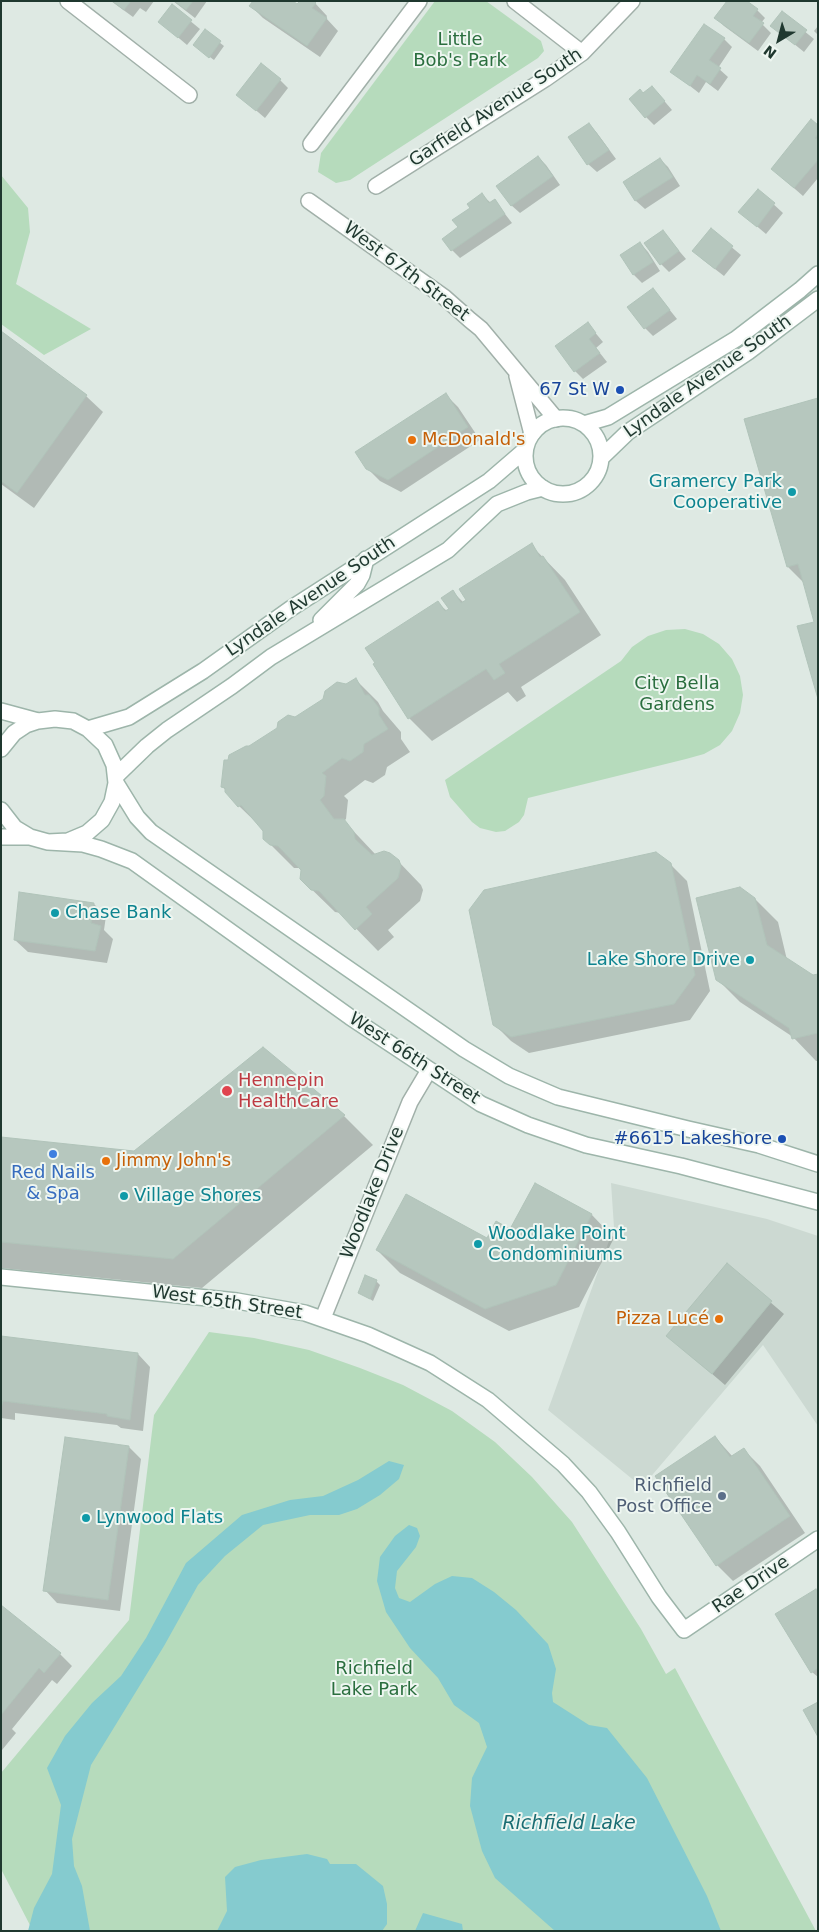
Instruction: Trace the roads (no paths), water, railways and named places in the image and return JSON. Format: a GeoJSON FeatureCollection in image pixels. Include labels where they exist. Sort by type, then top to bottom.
{"type":"FeatureCollection","features":[{"type":"Feature","properties":{"kind":"main road"},"geometry":{"type":"LineString","coordinates":[[68,1],[189,95]]}},
{"type":"Feature","properties":{"kind":"main road"},"geometry":{"type":"LineString","coordinates":[[311,144],[419,1]]}},
{"type":"Feature","properties":{"kind":"main road"},"geometry":{"type":"LineString","coordinates":[[515,1],[582,53]]}},
{"type":"Feature","properties":{"kind":"main road","name":"Garfield Avenue South"},"geometry":{"type":"LineString","coordinates":[[376,186],[545,79],[582,53],[632,1]]}},
{"type":"Feature","properties":{"kind":"main road","name":"West 67th Street"},"geometry":{"type":"LineString","coordinates":[[309,201],[444,297],[481,329],[556,419]]}},
{"type":"Feature","properties":{"kind":"main road","name":"Lyndale Avenue South"},"geometry":{"type":"LineString","coordinates":[[556,419],[575,420],[584,424],[608,417],[736,339],[818,274]]}},
{"type":"Feature","properties":{"kind":"main road","name":"Lyndale Avenue South"},"geometry":{"type":"LineString","coordinates":[[116,779],[147,746],[167,730],[232,686],[270,657],[448,550],[497,504],[543,488],[552,493],[562,494],[573,493],[582,489],[597,474],[601,458],[628,432],[748,352],[818,299]]}},
{"type":"Feature","properties":{"kind":"main road","name":"West 67th Street"},"geometry":{"type":"LineString","coordinates":[[516,372],[532,434]]}},
{"type":"Feature","properties":{"kind":"main road"},"geometry":{"type":"LineString","coordinates":[[532,434],[547,422],[556,419]]}},
{"type":"Feature","properties":{"kind":"main road"},"geometry":{"type":"LineString","coordinates":[[584,424],[593,433],[599,445],[601,458]]}},
{"type":"Feature","properties":{"kind":"main road","name":"Lyndale Avenue South"},"geometry":{"type":"LineString","coordinates":[[88,729],[129,717],[150,705],[203,671],[290,609],[489,481],[525,450],[532,434]]}},
{"type":"Feature","properties":{"kind":"main road"},"geometry":{"type":"LineString","coordinates":[[525,450],[528,472],[534,482],[543,488]]}},
{"type":"Feature","properties":{"kind":"main road"},"geometry":{"type":"LineString","coordinates":[[299,640],[357,584],[362,575],[366,559]]}},
{"type":"Feature","properties":{"kind":"main road"},"geometry":{"type":"LineString","coordinates":[[1,711],[38,721]]}},
{"type":"Feature","properties":{"kind":"main road"},"geometry":{"type":"LineString","coordinates":[[1,749],[16,732],[26,725],[38,721],[56,719],[73,721],[88,729]]}},
{"type":"Feature","properties":{"kind":"main road","name":"West 66th Street"},"geometry":{"type":"LineString","coordinates":[[88,729],[105,745],[114,765],[116,779],[136,816],[151,832],[464,1049],[509,1076],[558,1097],[758,1145],[818,1164]]}},
{"type":"Feature","properties":{"kind":"main road"},"geometry":{"type":"LineString","coordinates":[[1,810],[15,828],[30,837],[48,842],[68,840],[87,833],[102,820],[112,802],[116,779]]}},
{"type":"Feature","properties":{"kind":"main road"},"geometry":{"type":"LineString","coordinates":[[1,837],[30,837]]}},
{"type":"Feature","properties":{"kind":"main road","name":"West 66th Street"},"geometry":{"type":"LineString","coordinates":[[48,842],[83,844],[132,861],[350,1017],[481,1104],[528,1125],[586,1145],[681,1166],[818,1202]]}},
{"type":"Feature","properties":{"kind":"main road","name":"Woodlake Drive"},"geometry":{"type":"LineString","coordinates":[[323,1318],[410,1102],[430,1070]]}},
{"type":"Feature","properties":{"kind":"main road","name":"West 65th Street"},"geometry":{"type":"LineString","coordinates":[[1,1276],[237,1301],[305,1313],[368,1335],[430,1363],[488,1400],[563,1464],[589,1492],[618,1532],[659,1597],[684,1630]]}},
{"type":"Feature","properties":{"kind":"main road","name":"Rae Drive"},"geometry":{"type":"LineString","coordinates":[[684,1630],[818,1539]]}},
{"type":"Feature","properties":{"kind":"water"},"geometry":{"type":"Polygon","coordinates":[[[389,1461],[404,1465],[399,1479],[380,1495],[357,1509],[339,1515],[310,1515],[263,1525],[225,1556],[198,1585],[164,1646],[91,1765],[72,1839],[74,1866],[82,1886],[90,1931],[28,1931],[34,1908],[52,1874],[61,1805],[47,1768],[65,1736],[92,1703],[121,1676],[146,1638],[186,1563],[242,1515],[290,1500],[323,1496],[358,1480],[389,1461]]]}},
{"type":"Feature","properties":{"kind":"water","name":"Richfield Lake"},"geometry":{"type":"Polygon","coordinates":[[[409,1525],[417,1528],[420,1536],[416,1547],[397,1571],[395,1588],[399,1598],[410,1602],[435,1584],[452,1576],[472,1578],[494,1592],[516,1610],[548,1644],[556,1669],[552,1693],[553,1702],[589,1725],[607,1728],[647,1778],[707,1896],[721,1931],[555,1931],[495,1878],[482,1851],[470,1806],[472,1778],[487,1747],[479,1723],[454,1705],[438,1678],[410,1648],[386,1612],[377,1581],[380,1557],[395,1536],[409,1525]]]}},
{"type":"Feature","properties":{"kind":"water"},"geometry":{"type":"Polygon","coordinates":[[[307,1854],[327,1859],[330,1864],[356,1864],[383,1886],[387,1904],[387,1924],[382,1931],[217,1931],[227,1911],[225,1877],[235,1867],[261,1860],[307,1854]]]}},
{"type":"Feature","properties":{"kind":"water"},"geometry":{"type":"Polygon","coordinates":[[[423,1913],[462,1924],[463,1931],[415,1931],[423,1913]]]}},
{"type":"Feature","properties":{"kind":"place","name":"67 St W"},"geometry":{"type":"Point","coordinates":[620,390]}},
{"type":"Feature","properties":{"kind":"place","name":"McDonald's"},"geometry":{"type":"Point","coordinates":[412,440]}},
{"type":"Feature","properties":{"kind":"place","name":"Gramercy Park Cooperative"},"geometry":{"type":"Point","coordinates":[792,492]}},
{"type":"Feature","properties":{"kind":"place","name":"Chase Bank"},"geometry":{"type":"Point","coordinates":[55,913]}},
{"type":"Feature","properties":{"kind":"place","name":"Lake Shore Drive"},"geometry":{"type":"Point","coordinates":[750,960]}},
{"type":"Feature","properties":{"kind":"place","name":"Hennepin HealthCare"},"geometry":{"type":"Point","coordinates":[227,1091]}},
{"type":"Feature","properties":{"kind":"place","name":"#6615 Lakeshore"},"geometry":{"type":"Point","coordinates":[782,1139]}},
{"type":"Feature","properties":{"kind":"place","name":"Red Nails & Spa"},"geometry":{"type":"Point","coordinates":[53,1154]}},
{"type":"Feature","properties":{"kind":"place","name":"Jimmy John's"},"geometry":{"type":"Point","coordinates":[106,1161]}},
{"type":"Feature","properties":{"kind":"place","name":"Village Shores"},"geometry":{"type":"Point","coordinates":[124,1196]}},
{"type":"Feature","properties":{"kind":"place","name":"Woodlake Point Condominiums"},"geometry":{"type":"Point","coordinates":[478,1244]}},
{"type":"Feature","properties":{"kind":"place","name":"Pizza Lucé"},"geometry":{"type":"Point","coordinates":[719,1319]}},
{"type":"Feature","properties":{"kind":"place","name":"Richfield Post Office"},"geometry":{"type":"Point","coordinates":[722,1496]}},
{"type":"Feature","properties":{"kind":"place","name":"Lynwood Flats"},"geometry":{"type":"Point","coordinates":[86,1518]}},
{"type":"Feature","properties":{"kind":"park label","name":"Little Bob's Park"},"geometry":{"type":"Point","coordinates":[460,50]}},
{"type":"Feature","properties":{"kind":"park label","name":"City Bella Gardens"},"geometry":{"type":"Point","coordinates":[677,694]}},
{"type":"Feature","properties":{"kind":"park label","name":"Richfield Lake Park"},"geometry":{"type":"Point","coordinates":[374,1679]}}]}
